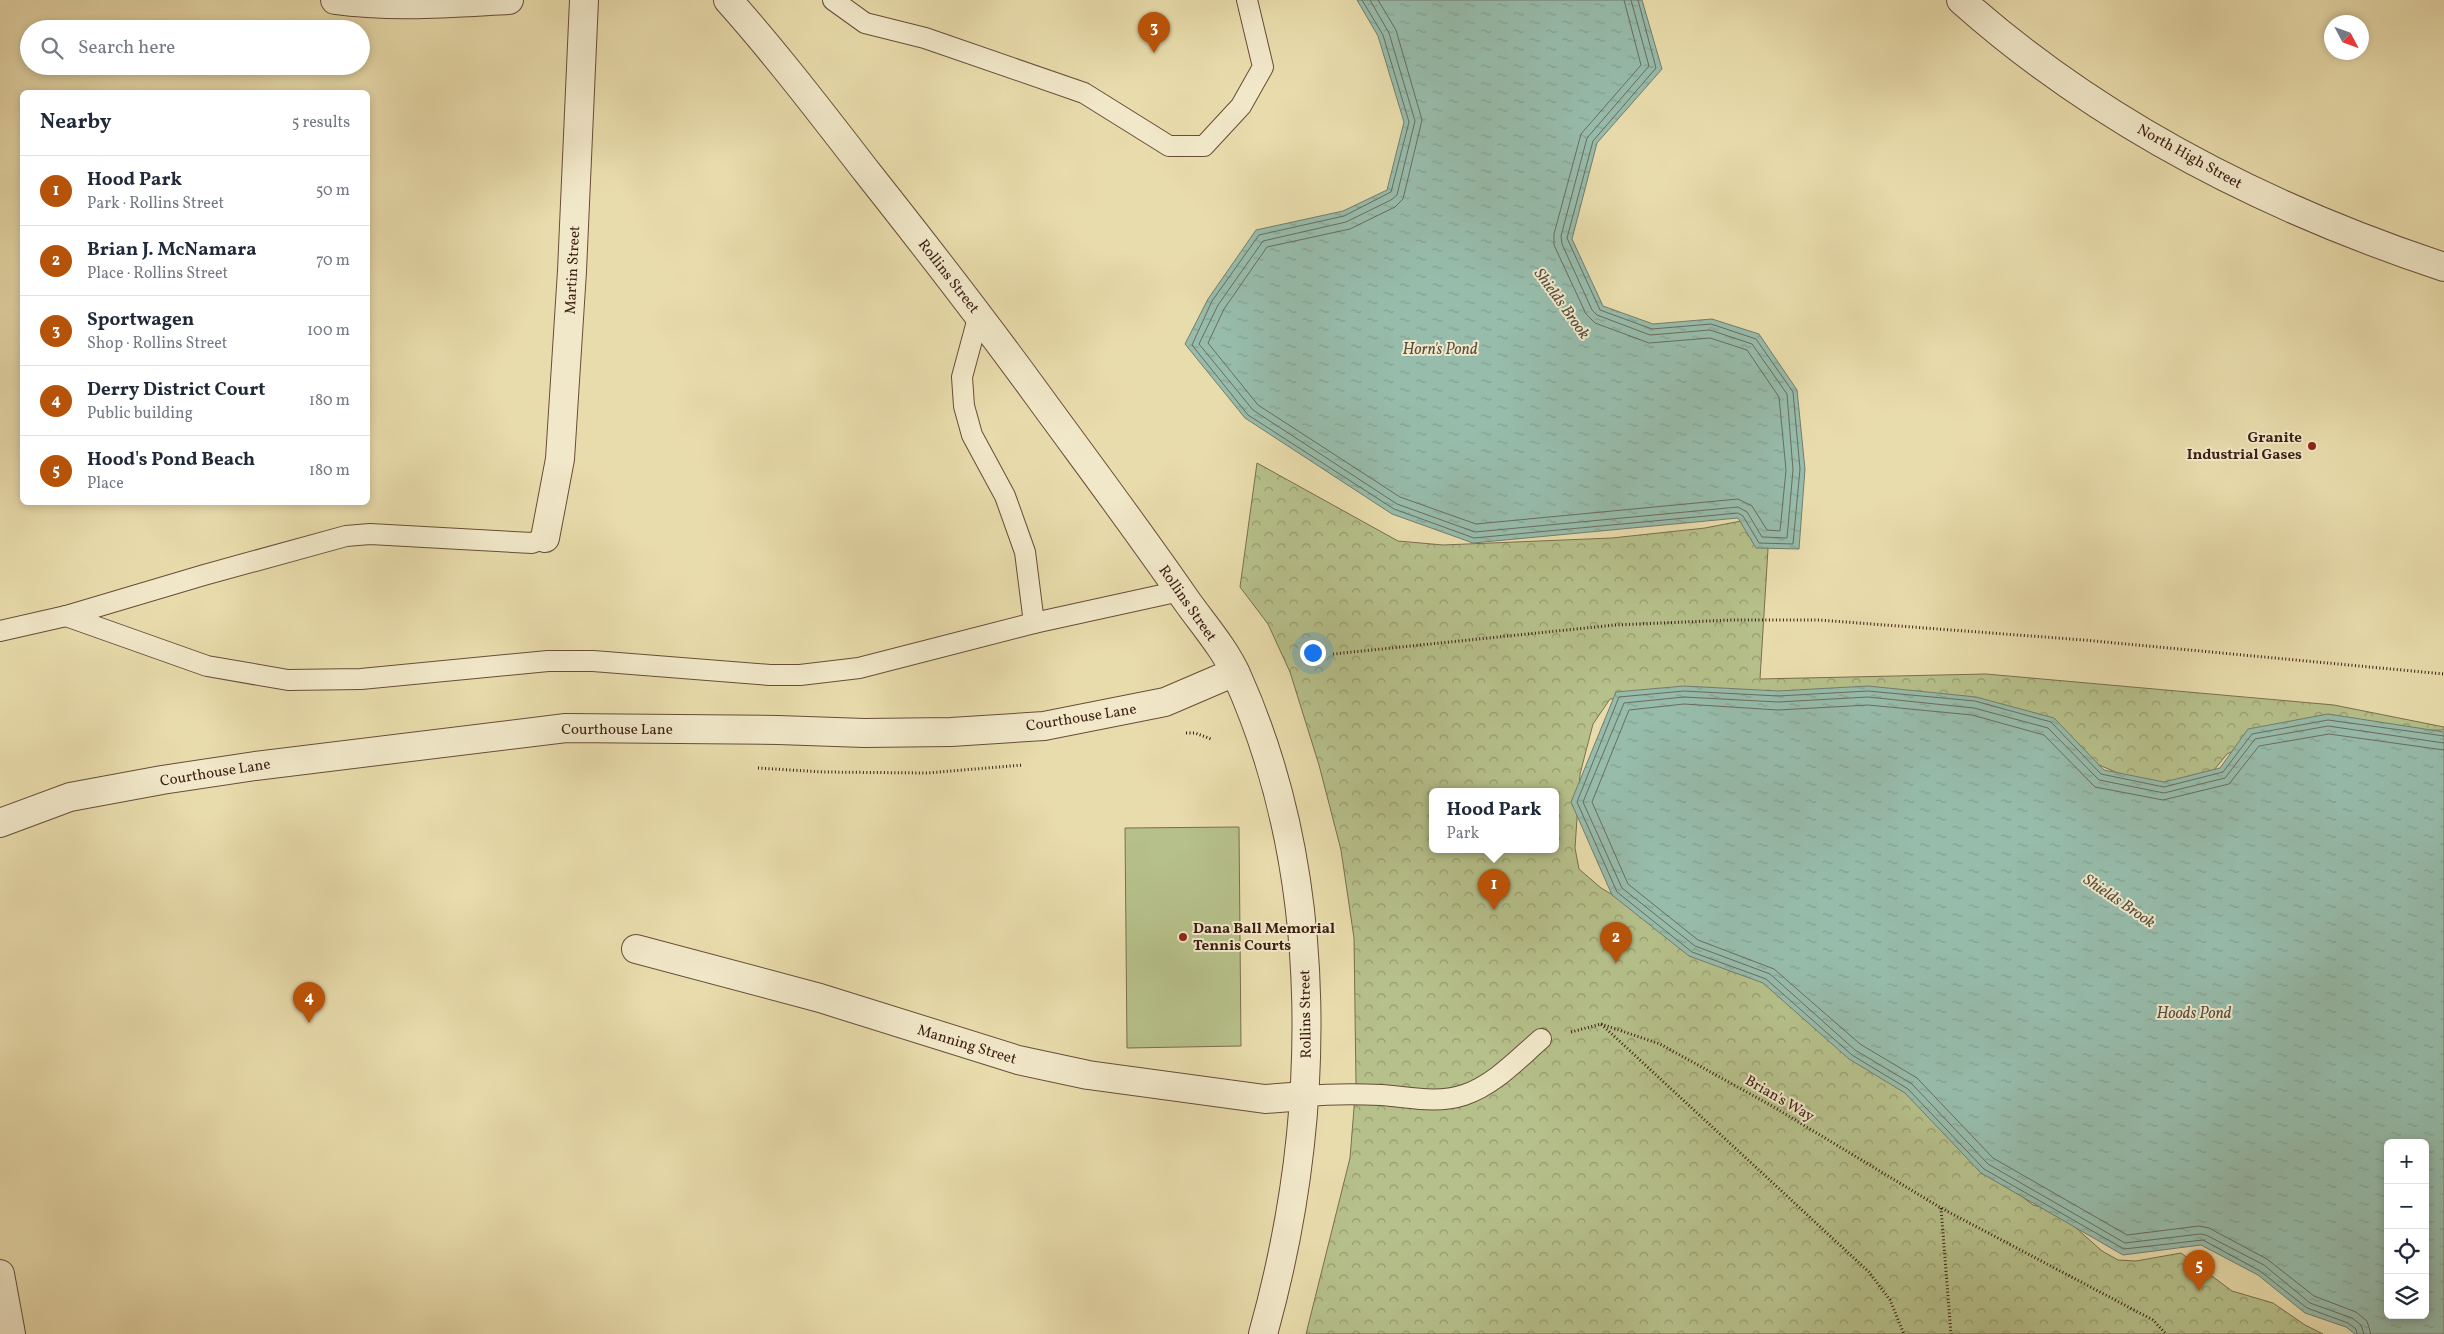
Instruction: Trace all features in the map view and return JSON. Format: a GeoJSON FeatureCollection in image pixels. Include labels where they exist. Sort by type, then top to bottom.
{"type":"FeatureCollection","features":[{"type":"Feature","properties":{"kind":"street"},"geometry":{"type":"LineString","coordinates":[[335,0],[371,5],[418,5],[509,0]]}},
{"type":"Feature","properties":{"kind":"street","name":"Martin Street"},"geometry":{"type":"LineString","coordinates":[[545,538],[560,459],[572,271],[584,0]]}},
{"type":"Feature","properties":{"kind":"street","name":"Rollins Street"},"geometry":{"type":"LineString","coordinates":[[728,0],[767,44],[979,314],[1180,591],[1235,672],[1267,756],[1280,803],[1303,934],[1306,1016],[1305,1096],[1283,1248],[1263,1334]]}},
{"type":"Feature","properties":{"kind":"street","name":"North High Street"},"geometry":{"type":"LineString","coordinates":[[1960,0],[2052,72],[2126,121],[2200,164],[2262,196],[2344,231],[2444,267]]}},
{"type":"Feature","properties":{"kind":"street","name":"Courthouse Lane"},"geometry":{"type":"LineString","coordinates":[[0,823],[70,797],[162,780],[255,766],[566,728],[758,730],[864,734],[951,732],[1044,726],[1165,702],[1235,672]]}},
{"type":"Feature","properties":{"kind":"street","name":"Manning Street"},"geometry":{"type":"LineString","coordinates":[[636,949],[820,998],[1018,1060],[1088,1075],[1265,1099],[1305,1096]]}},
{"type":"Feature","properties":{"kind":"street"},"geometry":{"type":"LineString","coordinates":[[0,1274],[11,1334]]}},
{"type":"Feature","properties":{"kind":"lane"},"geometry":{"type":"LineString","coordinates":[[833,0],[866,23],[925,38],[1084,93],[1169,146],[1204,146],[1241,106],[1263,67],[1247,0]]}},
{"type":"Feature","properties":{"kind":"lane"},"geometry":{"type":"LineString","coordinates":[[979,314],[962,377],[964,406],[972,435],[1005,496],[1025,552],[1034,623]]}},
{"type":"Feature","properties":{"kind":"lane"},"geometry":{"type":"LineString","coordinates":[[0,631],[22,628],[66,616],[204,575],[346,536],[370,534],[532,543],[545,538]]}},
{"type":"Feature","properties":{"kind":"lane"},"geometry":{"type":"LineString","coordinates":[[66,616],[207,666],[288,680],[361,680],[548,661],[593,661],[770,675],[800,675],[859,668],[1034,623],[1180,591]]}},
{"type":"Feature","properties":{"kind":"lane"},"geometry":{"type":"LineString","coordinates":[[1305,1096],[1331,1094],[1380,1095],[1436,1100],[1465,1094],[1499,1075],[1541,1039]]}},
{"type":"Feature","properties":{"kind":"path"},"geometry":{"type":"LineString","coordinates":[[1333,654],[1615,624],[1731,620],[1819,620],[2084,640],[2444,674]]}},
{"type":"Feature","properties":{"kind":"path"},"geometry":{"type":"LineString","coordinates":[[1182,733],[1195,733],[1211,739]]}},
{"type":"Feature","properties":{"kind":"path"},"geometry":{"type":"LineString","coordinates":[[755,768],[823,772],[927,773],[1028,764]]}},
{"type":"Feature","properties":{"kind":"path"},"geometry":{"type":"LineString","coordinates":[[1541,1039],[1601,1024],[1869,1272],[1890,1300],[1904,1334]]}},
{"type":"Feature","properties":{"kind":"path","name":"Brian's Way"},"geometry":{"type":"LineString","coordinates":[[1601,1024],[1660,1044],[1772,1106],[1941,1208],[2153,1320],[2166,1334]]}},
{"type":"Feature","properties":{"kind":"path"},"geometry":{"type":"LineString","coordinates":[[1941,1208],[1951,1334]]}},
{"type":"Feature","properties":{"kind":"green space"},"geometry":{"type":"Polygon","coordinates":[[[1257,463],[1398,541],[1443,545],[1612,538],[1705,528],[1746,520],[1768,549],[1760,679],[1986,674],[2334,705],[2444,727],[2444,730],[2314,732],[2265,736],[2227,754],[2201,786],[2165,788],[2127,777],[2099,765],[1725,696],[1610,699],[1593,724],[1580,774],[1575,848],[1579,869],[1601,888],[1676,932],[1726,951],[1907,1092],[2011,1188],[2033,1205],[2057,1211],[2102,1251],[2118,1260],[2136,1261],[2181,1253],[2232,1291],[2273,1303],[2305,1325],[2323,1334],[1306,1334],[1350,1158],[1356,1083],[1354,938],[1341,850],[1319,765],[1290,672],[1268,624],[1240,587],[1257,463]]]}},
{"type":"Feature","properties":{"kind":"green space","name":"Dana Ball Memorial Tennis Courts"},"geometry":{"type":"Polygon","coordinates":[[[1239,827],[1241,1046],[1127,1048],[1125,828],[1239,827]]]}},
{"type":"Feature","properties":{"kind":"water","name":"Horn's Pond"},"geometry":{"type":"Polygon","coordinates":[[[1357,0],[1642,0],[1662,69],[1597,143],[1572,239],[1603,306],[1653,324],[1712,319],[1759,334],[1797,390],[1805,469],[1799,549],[1756,548],[1738,518],[1473,543],[1392,514],[1245,418],[1185,344],[1208,299],[1256,230],[1343,211],[1387,190],[1404,122],[1378,36],[1357,0]]]}},
{"type":"Feature","properties":{"kind":"water","name":"Hoods Pond"},"geometry":{"type":"Polygon","coordinates":[[[1684,686],[1778,691],[1868,686],[1976,697],[2054,718],[2104,770],[2164,782],[2220,768],[2248,729],[2328,714],[2444,732],[2444,1334],[2355,1334],[2346,1327],[2305,1313],[2258,1275],[2201,1245],[2123,1255],[1981,1173],[1905,1093],[1849,1059],[1763,983],[1689,956],[1612,895],[1571,802],[1616,692],[1684,686]]]}},
{"type":"Feature","properties":{"kind":"place","name":"Sportwagen"},"geometry":{"type":"Point","coordinates":[1154,53]}},
{"type":"Feature","properties":{"kind":"place","name":"Granite Industrial Gases"},"geometry":{"type":"Point","coordinates":[2312,446]}},
{"type":"Feature","properties":{"kind":"place","name":"Hood Park"},"geometry":{"type":"Point","coordinates":[1494,910]}},
{"type":"Feature","properties":{"kind":"place","name":"Dana Ball Memorial Tennis Courts"},"geometry":{"type":"Point","coordinates":[1183,937]}},
{"type":"Feature","properties":{"kind":"place","name":"Brian J. McNamara"},"geometry":{"type":"Point","coordinates":[1616,963]}},
{"type":"Feature","properties":{"kind":"place","name":"Derry District Court"},"geometry":{"type":"Point","coordinates":[309,1023]}},
{"type":"Feature","properties":{"kind":"place","name":"Hood's Pond Beach"},"geometry":{"type":"Point","coordinates":[2199,1291]}},
{"type":"Feature","properties":{"kind":"water label","name":"Shields Brook"},"geometry":{"type":"Point","coordinates":[1563,303]}},
{"type":"Feature","properties":{"kind":"water label","name":"Shields Brook"},"geometry":{"type":"Point","coordinates":[2120,900]}}]}
